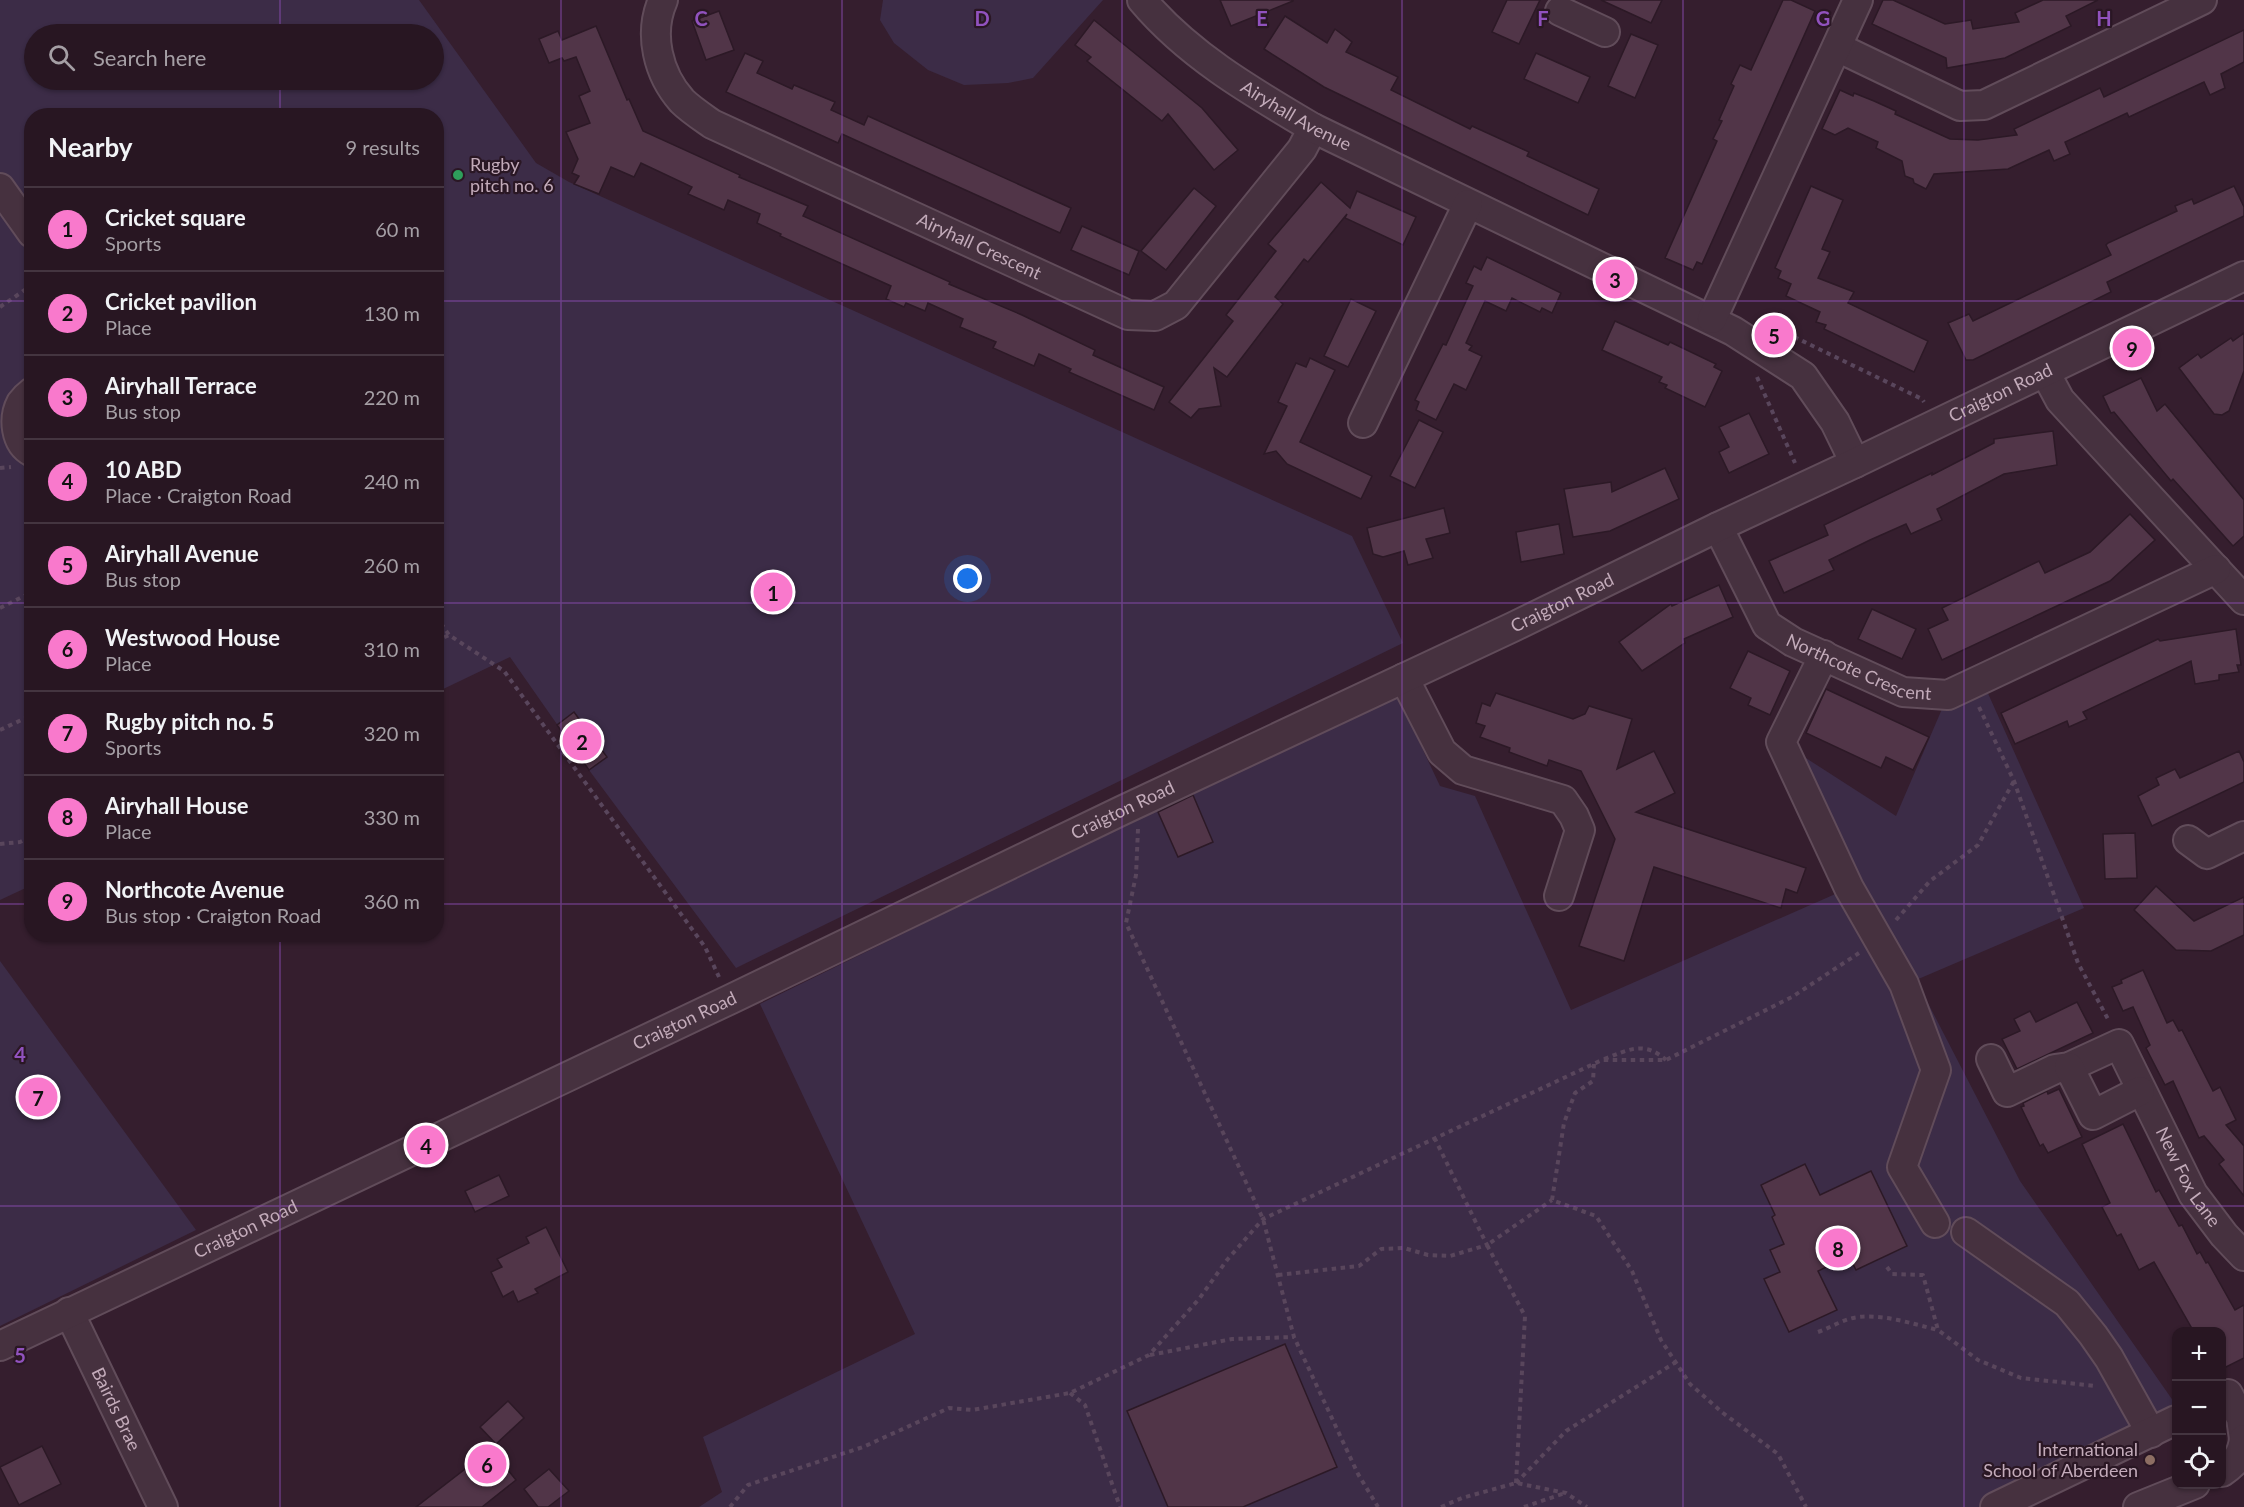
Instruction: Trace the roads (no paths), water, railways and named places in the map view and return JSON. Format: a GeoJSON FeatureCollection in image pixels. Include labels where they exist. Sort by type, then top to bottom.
{"type":"FeatureCollection","features":[{"type":"Feature","properties":{"kind":"street","name":"Airyhall Crescent"},"geometry":{"type":"LineString","coordinates":[[663,0],[655,38],[663,74],[683,101],[712,124],[1128,315],[1155,316],[1176,305],[1302,149],[1313,128]]}},
{"type":"Feature","properties":{"kind":"street","name":"Airyhall Avenue"},"geometry":{"type":"LineString","coordinates":[[1142,0],[1192,48],[1249,91],[1313,128],[1712,319],[1803,376],[1835,422],[1856,463]]}},
{"type":"Feature","properties":{"kind":"street"},"geometry":{"type":"LineString","coordinates":[[1712,319],[1858,0]]}},
{"type":"Feature","properties":{"kind":"street"},"geometry":{"type":"LineString","coordinates":[[1837,47],[1960,106],[1984,105],[2202,0]]}},
{"type":"Feature","properties":{"kind":"street"},"geometry":{"type":"LineString","coordinates":[[0,189],[24,222]]}},
{"type":"Feature","properties":{"kind":"street"},"geometry":{"type":"LineString","coordinates":[[1363,423],[1468,204]]}},
{"type":"Feature","properties":{"kind":"street","name":"Craigton Road"},"geometry":{"type":"LineString","coordinates":[[0,1346],[2244,276]]}},
{"type":"Feature","properties":{"kind":"street"},"geometry":{"type":"LineString","coordinates":[[2045,372],[2060,400],[2244,600]]}},
{"type":"Feature","properties":{"kind":"street"},"geometry":{"type":"LineString","coordinates":[[24,399],[21,402],[16,428],[24,444]]}},
{"type":"Feature","properties":{"kind":"street","name":"Northcote Crescent"},"geometry":{"type":"LineString","coordinates":[[1718,527],[1767,625],[1793,642],[1903,692],[1948,695],[2216,569]]}},
{"type":"Feature","properties":{"kind":"street"},"geometry":{"type":"LineString","coordinates":[[1824,655],[1781,742],[1849,888],[1904,984],[1936,1070],[1902,1167],[1935,1223]]}},
{"type":"Feature","properties":{"kind":"street"},"geometry":{"type":"LineString","coordinates":[[1404,678],[1442,752],[1463,770],[1563,800],[1580,830],[1559,896]]}},
{"type":"Feature","properties":{"kind":"street"},"geometry":{"type":"LineString","coordinates":[[2201,856],[2244,836]]}},
{"type":"Feature","properties":{"kind":"street","name":"New Fox Lane"},"geometry":{"type":"LineString","coordinates":[[2069,1068],[2119,1044],[2193,1194],[2244,1257]]}},
{"type":"Feature","properties":{"kind":"street"},"geometry":{"type":"LineString","coordinates":[[1991,1059],[2007,1092],[2055,1069],[2069,1068],[2093,1115],[2140,1090]]}},
{"type":"Feature","properties":{"kind":"street"},"geometry":{"type":"LineString","coordinates":[[1966,1232],[2067,1303],[2093,1335],[2151,1433]]}},
{"type":"Feature","properties":{"kind":"street","name":"Bairds Brae"},"geometry":{"type":"LineString","coordinates":[[69,1312],[163,1507]]}},
{"type":"Feature","properties":{"kind":"street"},"geometry":{"type":"LineString","coordinates":[[2226,1469],[2234,1464],[2243,1452],[2244,1439],[2241,1418],[2231,1393]]}},
{"type":"Feature","properties":{"kind":"street"},"geometry":{"type":"LineString","coordinates":[[1995,1507],[2172,1422]]}},
{"type":"Feature","properties":{"kind":"street"},"geometry":{"type":"LineString","coordinates":[[2138,1507],[2185,1489]]}},
{"type":"Feature","properties":{"kind":"place","name":"Rugby pitch no. 6"},"geometry":{"type":"Point","coordinates":[458,175]}},
{"type":"Feature","properties":{"kind":"place","name":"Airyhall Terrace"},"geometry":{"type":"Point","coordinates":[1615,279]}},
{"type":"Feature","properties":{"kind":"place","name":"Airyhall Avenue"},"geometry":{"type":"Point","coordinates":[1774,335]}},
{"type":"Feature","properties":{"kind":"place","name":"Northcote Avenue"},"geometry":{"type":"Point","coordinates":[2132,348]}},
{"type":"Feature","properties":{"kind":"place","name":"Cricket square"},"geometry":{"type":"Point","coordinates":[773,592]}},
{"type":"Feature","properties":{"kind":"place","name":"Cricket pavilion"},"geometry":{"type":"Point","coordinates":[582,741]}},
{"type":"Feature","properties":{"kind":"place","name":"Rugby pitch no. 5"},"geometry":{"type":"Point","coordinates":[38,1097]}},
{"type":"Feature","properties":{"kind":"place","name":"10 ABD"},"geometry":{"type":"Point","coordinates":[426,1145]}},
{"type":"Feature","properties":{"kind":"place","name":"Airyhall House"},"geometry":{"type":"Point","coordinates":[1838,1248]}},
{"type":"Feature","properties":{"kind":"place","name":"International School of Aberdeen"},"geometry":{"type":"Point","coordinates":[2150,1460]}},
{"type":"Feature","properties":{"kind":"place","name":"Westwood House"},"geometry":{"type":"Point","coordinates":[487,1464]}}]}
